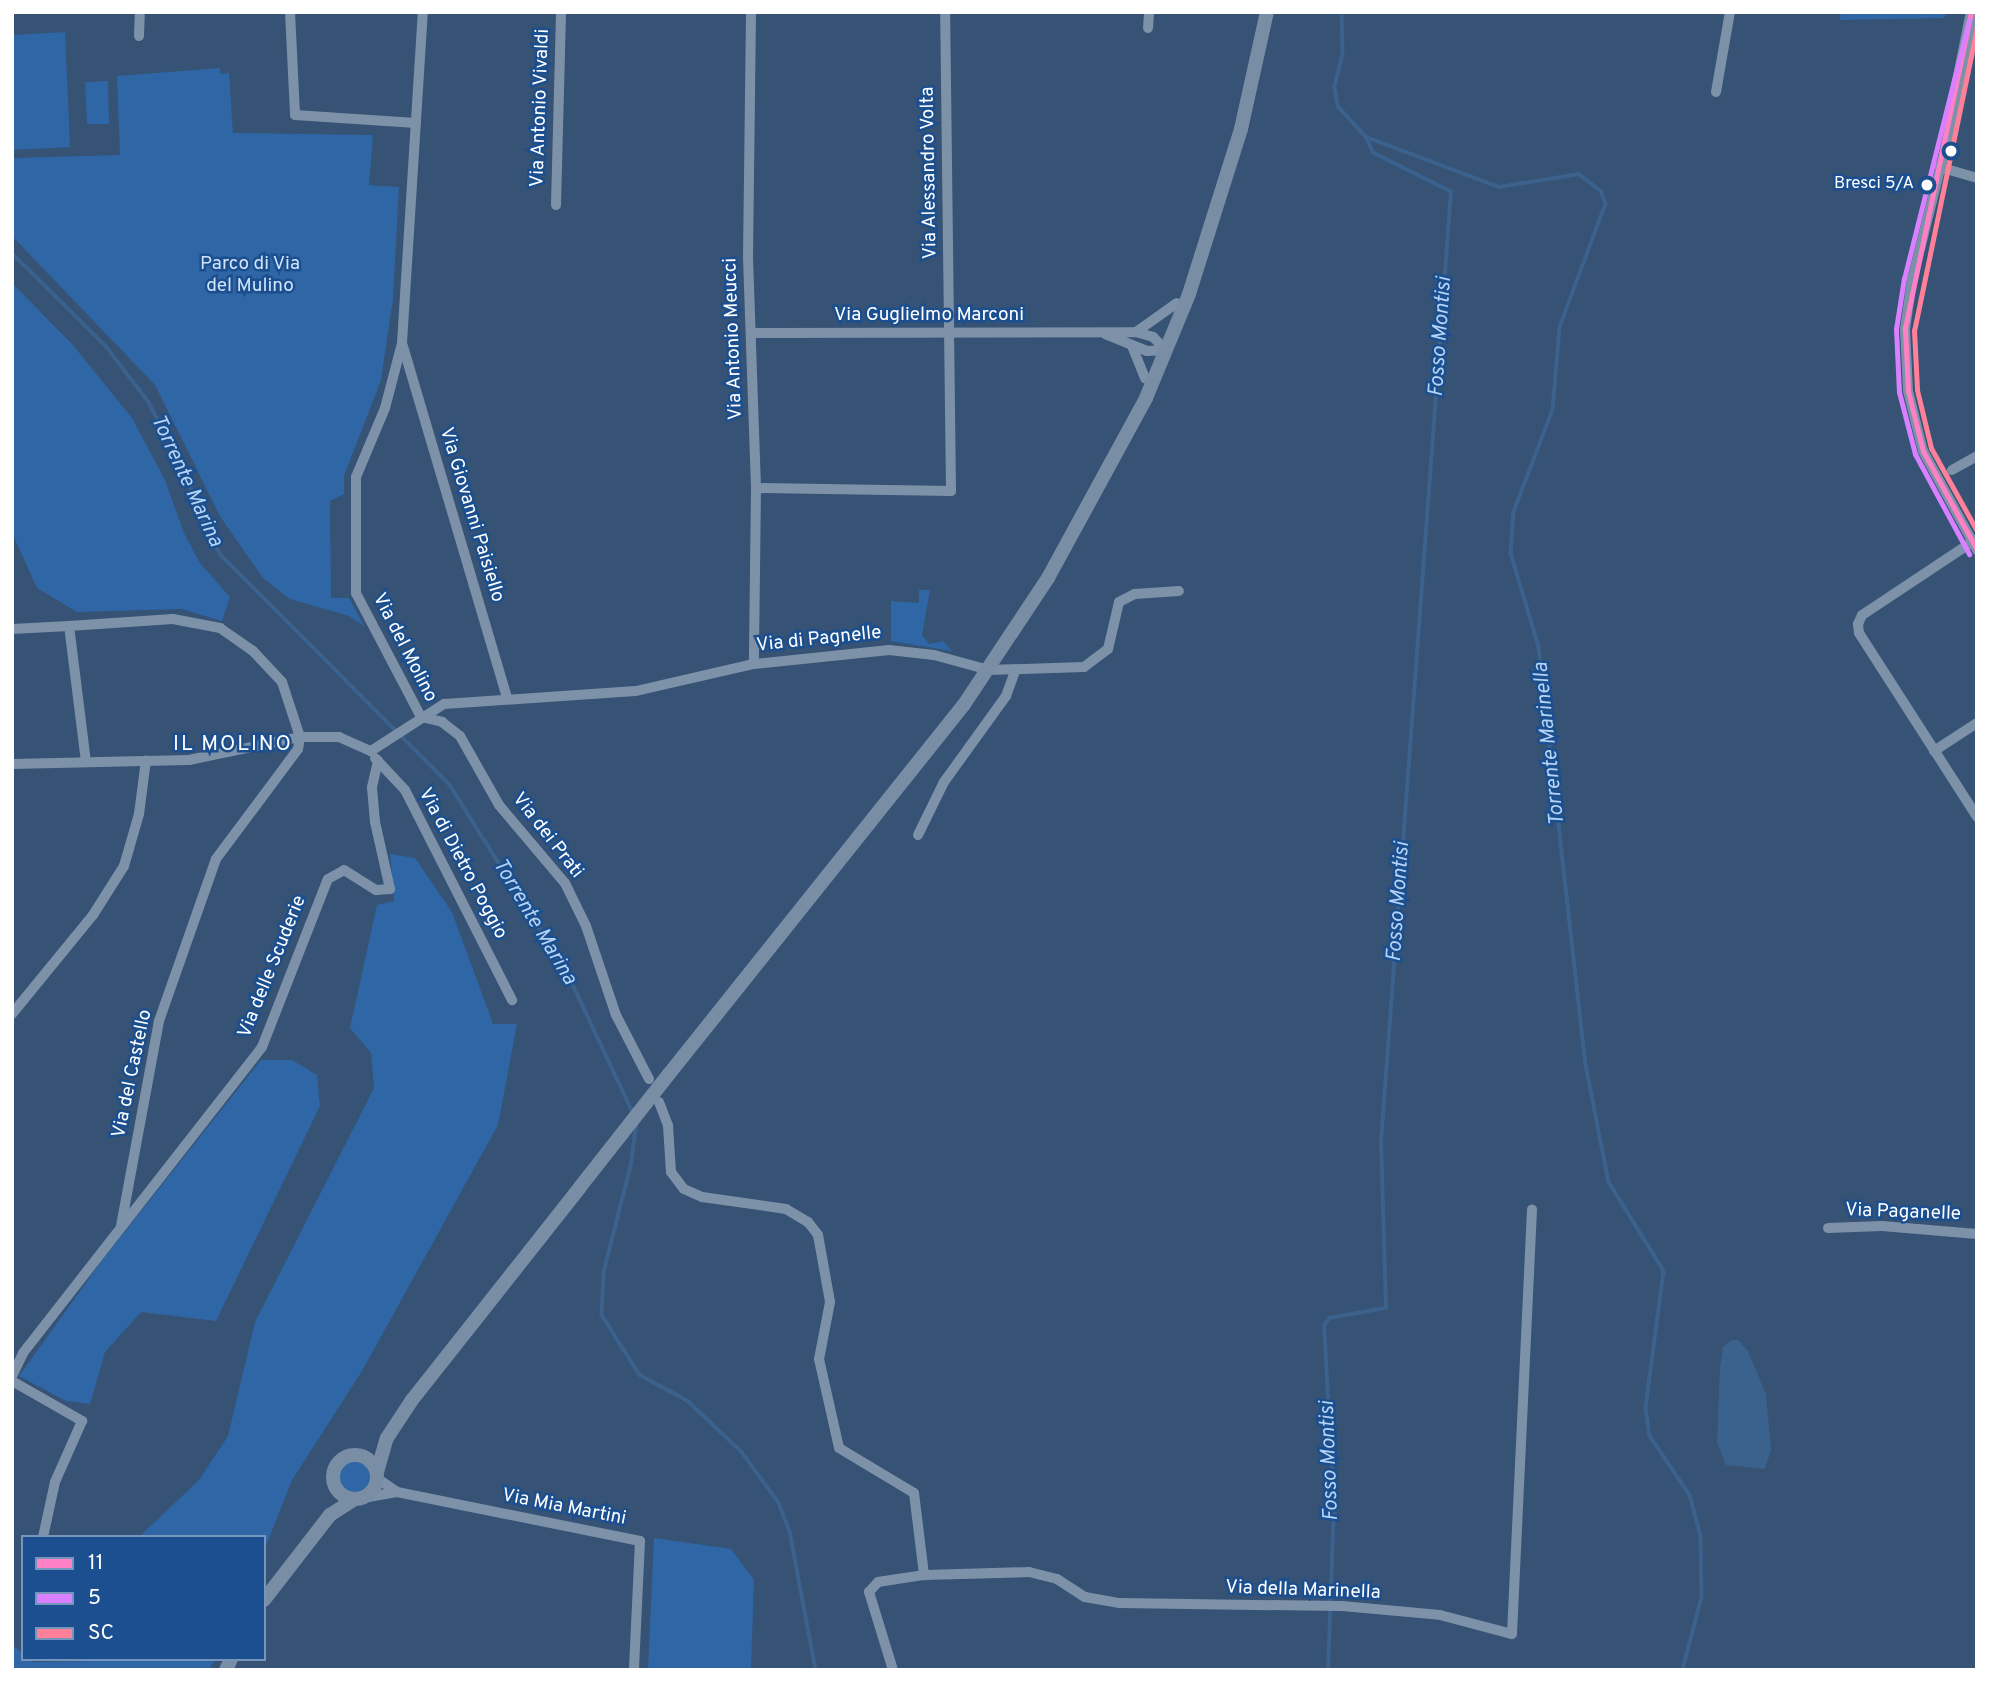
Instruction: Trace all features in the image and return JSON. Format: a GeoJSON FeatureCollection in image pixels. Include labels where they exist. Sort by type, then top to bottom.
{"type":"FeatureCollection","features":[{"type":"Feature","properties":{"kind":"main road"},"geometry":{"type":"LineString","coordinates":[[1124,436],[1145,378],[1161,348],[1198,261],[1241,130],[1267,12]]}},
{"type":"Feature","properties":{"kind":"main road"},"geometry":{"type":"LineString","coordinates":[[330,1515],[334,1472],[340,1461],[358,1455],[387,1438],[669,1074],[791,926],[989,670],[1048,578],[1146,398],[1177,303],[1198,261]]}},
{"type":"Feature","properties":{"kind":"main road"},"geometry":{"type":"LineString","coordinates":[[266,1597],[330,1515],[373,1491],[387,1438]]}},
{"type":"Feature","properties":{"kind":"main road"},"geometry":{"type":"LineString","coordinates":[[358,1455],[370,1460],[377,1475]]}},
{"type":"Feature","properties":{"kind":"main road"},"geometry":{"type":"LineString","coordinates":[[334,1484],[341,1495],[358,1499]]}},
{"type":"Feature","properties":{"kind":"street"},"geometry":{"type":"LineString","coordinates":[[139,36],[140,12]]}},
{"type":"Feature","properties":{"kind":"street"},"geometry":{"type":"LineString","coordinates":[[290,12],[295,115],[416,123]]}},
{"type":"Feature","properties":{"kind":"street","name":"Via del Molino"},"geometry":{"type":"LineString","coordinates":[[375,749],[417,719],[356,593],[356,477],[385,408],[402,343],[423,12]]}},
{"type":"Feature","properties":{"kind":"street","name":"Via Antonio Vivaldi"},"geometry":{"type":"LineString","coordinates":[[556,205],[561,12]]}},
{"type":"Feature","properties":{"kind":"street","name":"Via Antonio Meucci"},"geometry":{"type":"LineString","coordinates":[[751,12],[748,257],[756,488],[754,664]]}},
{"type":"Feature","properties":{"kind":"street","name":"Via Alessandro Volta"},"geometry":{"type":"LineString","coordinates":[[756,488],[951,491],[945,12]]}},
{"type":"Feature","properties":{"kind":"street"},"geometry":{"type":"LineString","coordinates":[[1148,28],[1149,12]]}},
{"type":"Feature","properties":{"kind":"street"},"geometry":{"type":"LineString","coordinates":[[1716,92],[1730,12]]}},
{"type":"Feature","properties":{"kind":"street"},"geometry":{"type":"LineString","coordinates":[[1955,94],[1957,66],[1971,12]]}},
{"type":"Feature","properties":{"kind":"street"},"geometry":{"type":"LineString","coordinates":[[1977,22],[1955,94],[1907,305],[1906,370],[1923,451],[1974,546],[1862,615],[1858,624],[1859,634],[1977,817]]}},
{"type":"Feature","properties":{"kind":"street"},"geometry":{"type":"LineString","coordinates":[[1939,167],[1977,178]]}},
{"type":"Feature","properties":{"kind":"street"},"geometry":{"type":"LineString","coordinates":[[1136,332],[1177,303]]}},
{"type":"Feature","properties":{"kind":"street","name":"Via Guglielmo Marconi"},"geometry":{"type":"LineString","coordinates":[[752,333],[1136,332],[1161,348]]}},
{"type":"Feature","properties":{"kind":"street","name":"Via Guglielmo Marconi"},"geometry":{"type":"LineString","coordinates":[[1105,334],[1132,345],[1161,348]]}},
{"type":"Feature","properties":{"kind":"street","name":"Via Giovanni Paisiello"},"geometry":{"type":"LineString","coordinates":[[402,343],[507,697]]}},
{"type":"Feature","properties":{"kind":"street"},"geometry":{"type":"LineString","coordinates":[[1132,345],[1145,378]]}},
{"type":"Feature","properties":{"kind":"street"},"geometry":{"type":"LineString","coordinates":[[1952,470],[1977,456]]}},
{"type":"Feature","properties":{"kind":"street","name":"Via di Pagnelle"},"geometry":{"type":"LineString","coordinates":[[417,719],[444,704],[507,697],[636,691],[754,664],[889,650],[934,655],[989,670],[1084,667],[1108,649],[1119,602],[1135,594],[1180,591]]}},
{"type":"Feature","properties":{"kind":"street"},"geometry":{"type":"LineString","coordinates":[[12,629],[173,619],[220,628],[253,651],[282,682],[300,737]]}},
{"type":"Feature","properties":{"kind":"street"},"geometry":{"type":"LineString","coordinates":[[69,626],[86,762]]}},
{"type":"Feature","properties":{"kind":"street"},"geometry":{"type":"LineString","coordinates":[[918,835],[944,782],[1006,696],[1015,671]]}},
{"type":"Feature","properties":{"kind":"street","name":"Via dei Prati"},"geometry":{"type":"LineString","coordinates":[[417,719],[442,722],[460,736],[499,805],[565,883],[586,926],[616,1016],[649,1079]]}},
{"type":"Feature","properties":{"kind":"street"},"geometry":{"type":"LineString","coordinates":[[1934,751],[1977,723]]}},
{"type":"Feature","properties":{"kind":"street"},"geometry":{"type":"LineString","coordinates":[[12,764],[189,760],[300,737],[339,737],[375,749]]}},
{"type":"Feature","properties":{"kind":"street","name":"Via del Castello"},"geometry":{"type":"LineString","coordinates":[[12,1378],[23,1353],[121,1226],[159,1021],[216,859],[298,749],[300,737]]}},
{"type":"Feature","properties":{"kind":"street","name":"Via di Dietro Poggio"},"geometry":{"type":"LineString","coordinates":[[375,749],[378,761],[405,790],[512,1000]]}},
{"type":"Feature","properties":{"kind":"street"},"geometry":{"type":"LineString","coordinates":[[12,1014],[93,915],[124,866],[139,814],[146,760]]}},
{"type":"Feature","properties":{"kind":"street","name":"Via delle Scuderie"},"geometry":{"type":"LineString","coordinates":[[121,1226],[262,1047],[328,879],[344,870],[376,890],[390,889],[374,822],[372,788],[378,761]]}},
{"type":"Feature","properties":{"kind":"street"},"geometry":{"type":"LineString","coordinates":[[659,1102],[668,1126],[671,1172],[684,1188],[702,1197],[786,1209],[808,1222],[818,1235],[830,1302],[819,1359],[831,1395],[839,1448],[914,1493],[924,1575],[878,1582],[869,1592],[892,1670]]}},
{"type":"Feature","properties":{"kind":"street","name":"Via della Marinella"},"geometry":{"type":"LineString","coordinates":[[924,1575],[1029,1572],[1057,1579],[1085,1597],[1119,1604],[1342,1606],[1440,1615],[1512,1634],[1532,1209]]}},
{"type":"Feature","properties":{"kind":"street","name":"Via Paganelle"},"geometry":{"type":"LineString","coordinates":[[1828,1228],[1882,1227],[1977,1234]]}},
{"type":"Feature","properties":{"kind":"street"},"geometry":{"type":"LineString","coordinates":[[12,1378],[82,1422],[55,1482],[43,1535]]}},
{"type":"Feature","properties":{"kind":"street","name":"Via Mia Martini"},"geometry":{"type":"LineString","coordinates":[[377,1475],[397,1492]]}},
{"type":"Feature","properties":{"kind":"street","name":"Via Mia Martini"},"geometry":{"type":"LineString","coordinates":[[358,1499],[397,1492],[640,1541],[634,1670]]}},
{"type":"Feature","properties":{"kind":"green space"},"geometry":{"type":"Polygon","coordinates":[[[1841,12],[1948,12],[1944,18],[1840,20],[1841,12]]]}},
{"type":"Feature","properties":{"kind":"green space"},"geometry":{"type":"Polygon","coordinates":[[[65,32],[70,147],[12,150],[12,35],[65,32]]]}},
{"type":"Feature","properties":{"kind":"green space","name":"Parco di Via del Mulino"},"geometry":{"type":"Polygon","coordinates":[[[220,68],[221,74],[229,73],[233,133],[373,135],[369,185],[399,187],[393,299],[381,380],[344,476],[344,494],[330,501],[331,598],[349,598],[364,626],[349,616],[290,599],[263,578],[221,518],[155,385],[12,236],[12,158],[120,155],[117,76],[220,68]]]}},
{"type":"Feature","properties":{"kind":"green space"},"geometry":{"type":"Polygon","coordinates":[[[108,81],[109,124],[87,124],[85,82],[108,81]]]}},
{"type":"Feature","properties":{"kind":"green space"},"geometry":{"type":"Polygon","coordinates":[[[12,283],[73,345],[132,418],[165,480],[184,533],[200,563],[230,597],[222,621],[182,609],[77,612],[37,588],[12,533],[12,283]]]}},
{"type":"Feature","properties":{"kind":"green space"},"geometry":{"type":"Polygon","coordinates":[[[919,590],[930,590],[922,635],[929,644],[943,641],[952,651],[891,641],[891,601],[919,603],[919,590]]]}},
{"type":"Feature","properties":{"kind":"green space"},"geometry":{"type":"Polygon","coordinates":[[[390,854],[415,858],[452,912],[493,1024],[517,1024],[498,1125],[362,1371],[292,1480],[266,1546],[266,1535],[141,1535],[199,1480],[228,1436],[255,1322],[374,1088],[371,1053],[350,1028],[377,905],[394,901],[390,854]]]}},
{"type":"Feature","properties":{"kind":"green space"},"geometry":{"type":"Polygon","coordinates":[[[261,1060],[292,1060],[317,1075],[320,1106],[216,1321],[141,1312],[105,1352],[90,1404],[66,1401],[19,1376],[103,1259],[261,1060]]]}},
{"type":"Feature","properties":{"kind":"green space"},"geometry":{"type":"Polygon","coordinates":[[[354,1461],[366,1466],[371,1478],[366,1490],[354,1495],[342,1490],[337,1478],[342,1466],[354,1461]]]}},
{"type":"Feature","properties":{"kind":"green space"},"geometry":{"type":"Polygon","coordinates":[[[654,1538],[731,1549],[754,1580],[751,1670],[648,1670],[654,1538]]]}},
{"type":"Feature","properties":{"kind":"green space"},"geometry":{"type":"Polygon","coordinates":[[[12,1645],[21,1652],[21,1661],[214,1661],[209,1670],[12,1670],[12,1645]]]}},
{"type":"Feature","properties":{"kind":"shaded area"},"geometry":{"type":"Polygon","coordinates":[[[1731,1340],[1738,1340],[1748,1351],[1766,1394],[1771,1450],[1765,1469],[1726,1465],[1717,1443],[1720,1368],[1723,1347],[1731,1340]]]}},
{"type":"Feature","properties":{"kind":"waterway","name":"Torrente Marinella"},"geometry":{"type":"LineString","coordinates":[[1342,12],[1343,54],[1335,87],[1338,106],[1366,137],[1499,187],[1579,174],[1601,191],[1606,204],[1560,327],[1553,410],[1514,512],[1511,553],[1539,647],[1586,1065],[1609,1182],[1664,1271],[1646,1408],[1650,1436],[1690,1495],[1701,1536],[1702,1597],[1683,1670]]}},
{"type":"Feature","properties":{"kind":"waterway","name":"Fosso Montisi"},"geometry":{"type":"LineString","coordinates":[[1328,1670],[1334,1504],[1324,1326],[1329,1318],[1386,1308],[1381,1142],[1451,192],[1373,153],[1366,137]]}},
{"type":"Feature","properties":{"kind":"waterway","name":"Torrente Marina"},"geometry":{"type":"LineString","coordinates":[[12,253],[106,346],[148,401],[182,464],[208,534],[222,556],[450,785],[567,972],[633,1112]]}},
{"type":"Feature","properties":{"kind":"waterway","name":"Torrente Marina"},"geometry":{"type":"LineString","coordinates":[[637,1123],[631,1166],[604,1273],[602,1315],[640,1375],[688,1401],[742,1452],[779,1503],[790,1531],[816,1670]]}},
{"type":"Feature","properties":{"kind":"transit line","name":"11"},"geometry":{"type":"LineString","coordinates":[[1971,12],[1905,329],[1908,391],[1923,451],[1977,550]]}},
{"type":"Feature","properties":{"kind":"transit line","name":"5"},"geometry":{"type":"LineString","coordinates":[[1969,20],[1904,278],[1896,329],[1899,392],[1915,454],[1969,554]]}},
{"type":"Feature","properties":{"kind":"transit line","name":"SC"},"geometry":{"type":"LineString","coordinates":[[1977,27],[1914,330],[1917,390],[1931,448],[1977,531]]}},
{"type":"Feature","properties":{"kind":"place","name":"Bresci 5/A"},"geometry":{"type":"Point","coordinates":[1927,185]}},
{"type":"Feature","properties":{"kind":"district","name":"IL MOLINO"},"geometry":{"type":"Point","coordinates":[233,745]}}]}
